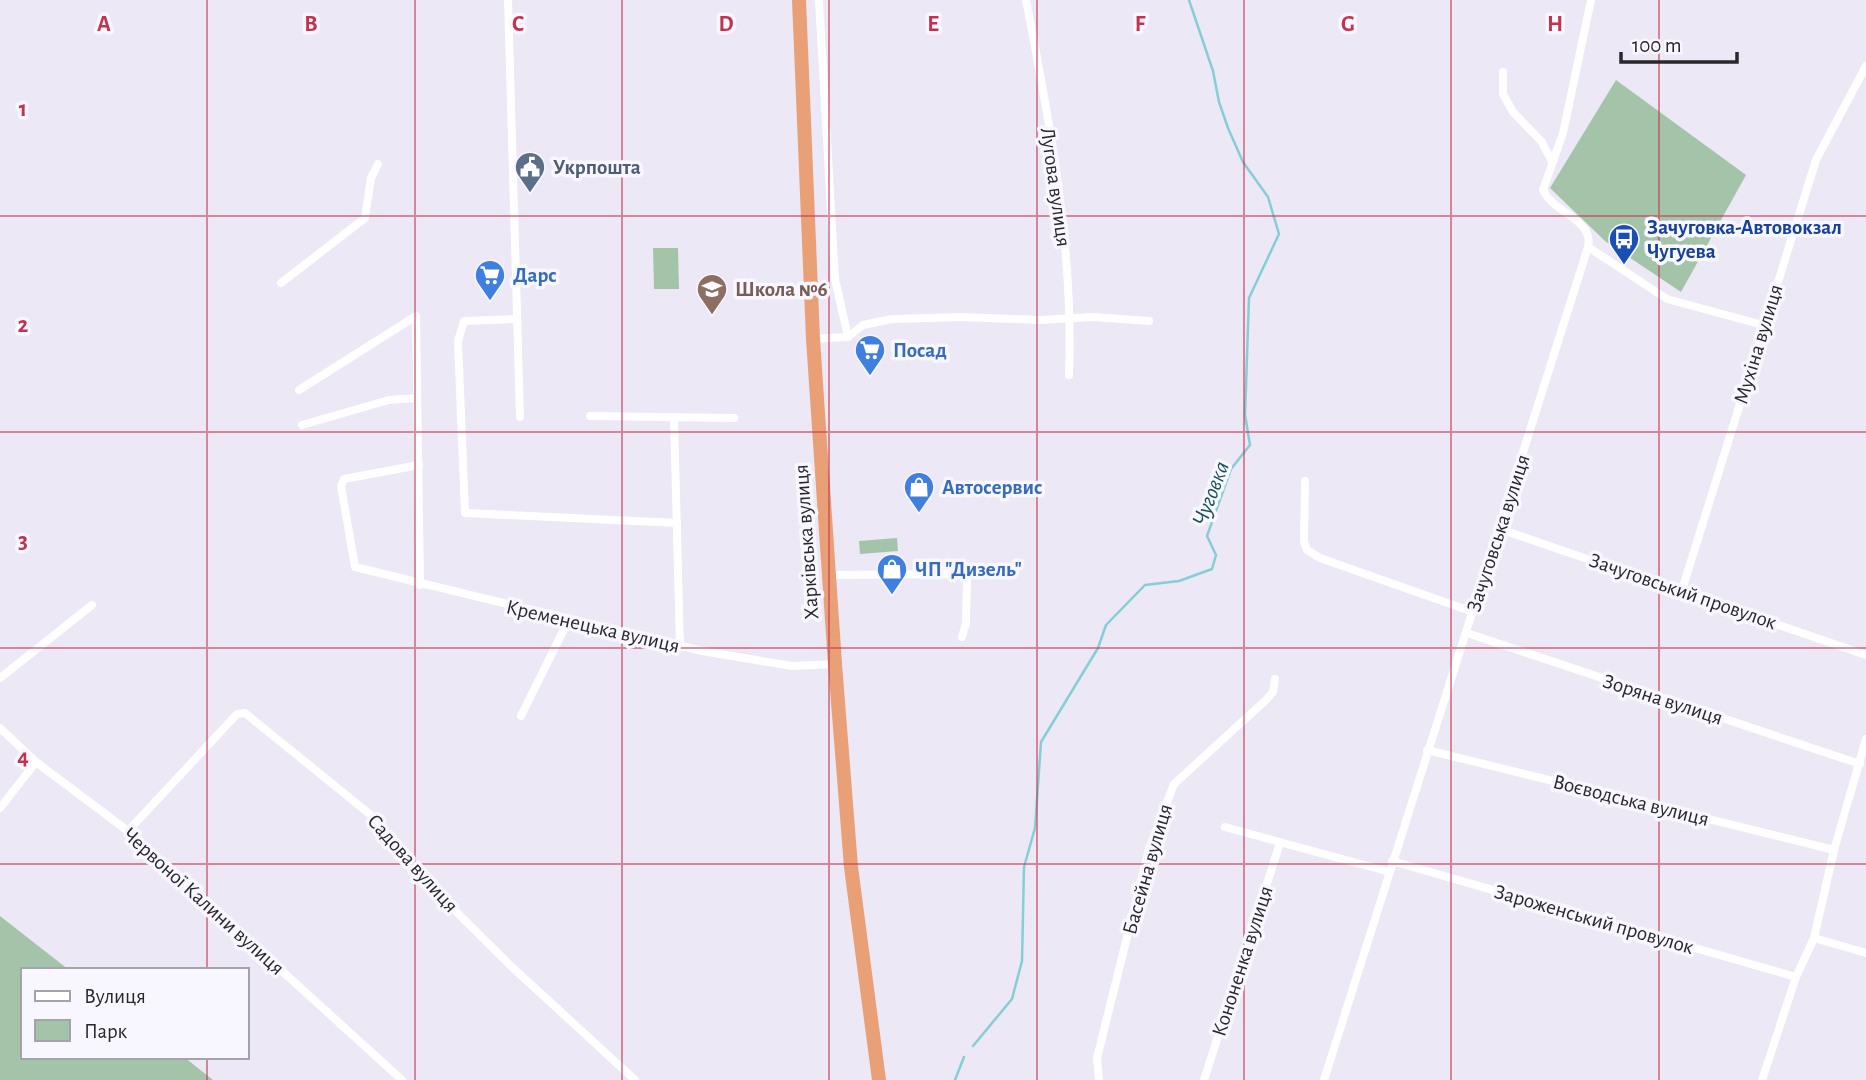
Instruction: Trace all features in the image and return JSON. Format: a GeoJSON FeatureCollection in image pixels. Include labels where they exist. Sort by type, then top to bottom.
{"type":"FeatureCollection","features":[{"type":"Feature","properties":{"kind":"highway","name":"Харківська вулиця"},"geometry":{"type":"LineString","coordinates":[[799,0],[813,339],[835,664],[851,867],[879,1080]]}},
{"type":"Feature","properties":{"kind":"street"},"geometry":{"type":"LineString","coordinates":[[508,0],[520,417]]}},
{"type":"Feature","properties":{"kind":"street"},"geometry":{"type":"LineString","coordinates":[[819,0],[835,279],[848,337]]}},
{"type":"Feature","properties":{"kind":"street","name":"Лугова вулиця"},"geometry":{"type":"LineString","coordinates":[[1026,0],[1055,171],[1069,282],[1069,375]]}},
{"type":"Feature","properties":{"kind":"street"},"geometry":{"type":"LineString","coordinates":[[1591,0],[1563,133],[1543,184],[1546,198],[1585,228],[1590,239],[1588,247],[1667,299],[1763,325]]}},
{"type":"Feature","properties":{"kind":"street","name":"Мухіна вулиця"},"geometry":{"type":"LineString","coordinates":[[1682,590],[1816,160],[1866,66]]}},
{"type":"Feature","properties":{"kind":"street"},"geometry":{"type":"LineString","coordinates":[[1503,72],[1503,94],[1508,103],[1541,141],[1552,160]]}},
{"type":"Feature","properties":{"kind":"street"},"geometry":{"type":"LineString","coordinates":[[281,283],[365,218],[371,178],[378,164]]}},
{"type":"Feature","properties":{"kind":"street","name":"Зачуговська вулиця"},"geometry":{"type":"LineString","coordinates":[[1324,1080],[1588,247]]}},
{"type":"Feature","properties":{"kind":"street"},"geometry":{"type":"LineString","coordinates":[[299,390],[416,316],[420,585]]}},
{"type":"Feature","properties":{"kind":"street"},"geometry":{"type":"LineString","coordinates":[[813,339],[848,337],[863,325],[877,321],[962,317],[1069,320],[1093,317],[1149,321]]}},
{"type":"Feature","properties":{"kind":"street"},"geometry":{"type":"LineString","coordinates":[[517,319],[464,321],[458,341],[465,513],[677,523]]}},
{"type":"Feature","properties":{"kind":"street"},"geometry":{"type":"LineString","coordinates":[[302,425],[389,400],[417,398]]}},
{"type":"Feature","properties":{"kind":"street"},"geometry":{"type":"LineString","coordinates":[[590,416],[734,418]]}},
{"type":"Feature","properties":{"kind":"street"},"geometry":{"type":"LineString","coordinates":[[674,418],[680,647]]}},
{"type":"Feature","properties":{"kind":"street","name":"Кременецька вулиця"},"geometry":{"type":"LineString","coordinates":[[419,465],[344,479],[341,486],[355,567],[680,647],[792,666],[835,664]]}},
{"type":"Feature","properties":{"kind":"street"},"geometry":{"type":"LineString","coordinates":[[1305,481],[1304,541],[1307,550],[1320,558],[1473,612]]}},
{"type":"Feature","properties":{"kind":"street","name":"Зачуговський провулок"},"geometry":{"type":"LineString","coordinates":[[1500,529],[1865,654]]}},
{"type":"Feature","properties":{"kind":"street"},"geometry":{"type":"LineString","coordinates":[[829,575],[959,574],[967,580],[966,623],[962,637]]}},
{"type":"Feature","properties":{"kind":"street"},"geometry":{"type":"LineString","coordinates":[[0,678],[92,605]]}},
{"type":"Feature","properties":{"kind":"street"},"geometry":{"type":"LineString","coordinates":[[521,716],[568,621]]}},
{"type":"Feature","properties":{"kind":"street","name":"Зоряна вулиця"},"geometry":{"type":"LineString","coordinates":[[1467,634],[1860,764]]}},
{"type":"Feature","properties":{"kind":"street","name":"Басейна вулиця"},"geometry":{"type":"LineString","coordinates":[[1099,1080],[1097,1058],[1149,849],[1167,795],[1174,784],[1266,700],[1273,692],[1275,679]]}},
{"type":"Feature","properties":{"kind":"street","name":"Садова вулиця"},"geometry":{"type":"LineString","coordinates":[[128,831],[237,714],[245,713],[377,820],[404,860],[512,967],[635,1080]]}},
{"type":"Feature","properties":{"kind":"street","name":"Червоної Калини вулиця"},"geometry":{"type":"LineString","coordinates":[[0,728],[36,762],[128,831],[402,1080]]}},
{"type":"Feature","properties":{"kind":"street"},"geometry":{"type":"LineString","coordinates":[[1762,1080],[1796,977],[1814,938],[1834,850],[1866,738]]}},
{"type":"Feature","properties":{"kind":"street","name":"Воєводська вулиця"},"geometry":{"type":"LineString","coordinates":[[1427,750],[1834,850]]}},
{"type":"Feature","properties":{"kind":"street"},"geometry":{"type":"LineString","coordinates":[[0,808],[36,762]]}},
{"type":"Feature","properties":{"kind":"street"},"geometry":{"type":"LineString","coordinates":[[1225,827],[1390,872]]}},
{"type":"Feature","properties":{"kind":"street","name":"Кононенка вулиця"},"geometry":{"type":"LineString","coordinates":[[1204,1080],[1280,843]]}},
{"type":"Feature","properties":{"kind":"street","name":"Зароженський провулок"},"geometry":{"type":"LineString","coordinates":[[1392,861],[1796,977]]}},
{"type":"Feature","properties":{"kind":"street"},"geometry":{"type":"LineString","coordinates":[[1814,938],[1866,953]]}},
{"type":"Feature","properties":{"kind":"green space"},"geometry":{"type":"Polygon","coordinates":[[[1616,80],[1746,175],[1681,292],[1605,241],[1550,188],[1616,80]]]}},
{"type":"Feature","properties":{"kind":"green space"},"geometry":{"type":"Polygon","coordinates":[[[653,248],[678,248],[679,289],[654,289],[653,248]]]}},
{"type":"Feature","properties":{"kind":"green space"},"geometry":{"type":"Polygon","coordinates":[[[897,538],[898,551],[860,554],[859,541],[897,538]]]}},
{"type":"Feature","properties":{"kind":"green space"},"geometry":{"type":"Polygon","coordinates":[[[0,916],[66,968],[21,968],[21,1059],[187,1059],[213,1080],[0,1080],[0,916]]]}},
{"type":"Feature","properties":{"kind":"waterway","name":"Чуговка"},"geometry":{"type":"LineString","coordinates":[[973,1046],[1012,999],[1022,961],[1024,867],[1035,828],[1041,742],[1098,648],[1106,625],[1145,585],[1179,581],[1212,569],[1216,555],[1207,536],[1231,469],[1250,445],[1245,415],[1249,298],[1279,234],[1268,197],[1243,162],[1228,128],[1213,71],[1189,0]]}},
{"type":"Feature","properties":{"kind":"waterway","name":"Чуговка"},"geometry":{"type":"LineString","coordinates":[[955,1080],[964,1057]]}},
{"type":"Feature","properties":{"kind":"place","name":"Укрпошта"},"geometry":{"type":"Point","coordinates":[530,194]}},
{"type":"Feature","properties":{"kind":"place","name":"Зачуговка-Автовокзал Чугуева"},"geometry":{"type":"Point","coordinates":[1624,266]}},
{"type":"Feature","properties":{"kind":"place","name":"Дарс"},"geometry":{"type":"Point","coordinates":[490,302]}},
{"type":"Feature","properties":{"kind":"place","name":"Школа №6"},"geometry":{"type":"Point","coordinates":[712,316]}},
{"type":"Feature","properties":{"kind":"place","name":"Посад"},"geometry":{"type":"Point","coordinates":[870,377]}},
{"type":"Feature","properties":{"kind":"place","name":"Автосервис"},"geometry":{"type":"Point","coordinates":[919,514]}},
{"type":"Feature","properties":{"kind":"place","name":"ЧП \"Дизель\""},"geometry":{"type":"Point","coordinates":[892,596]}}]}
